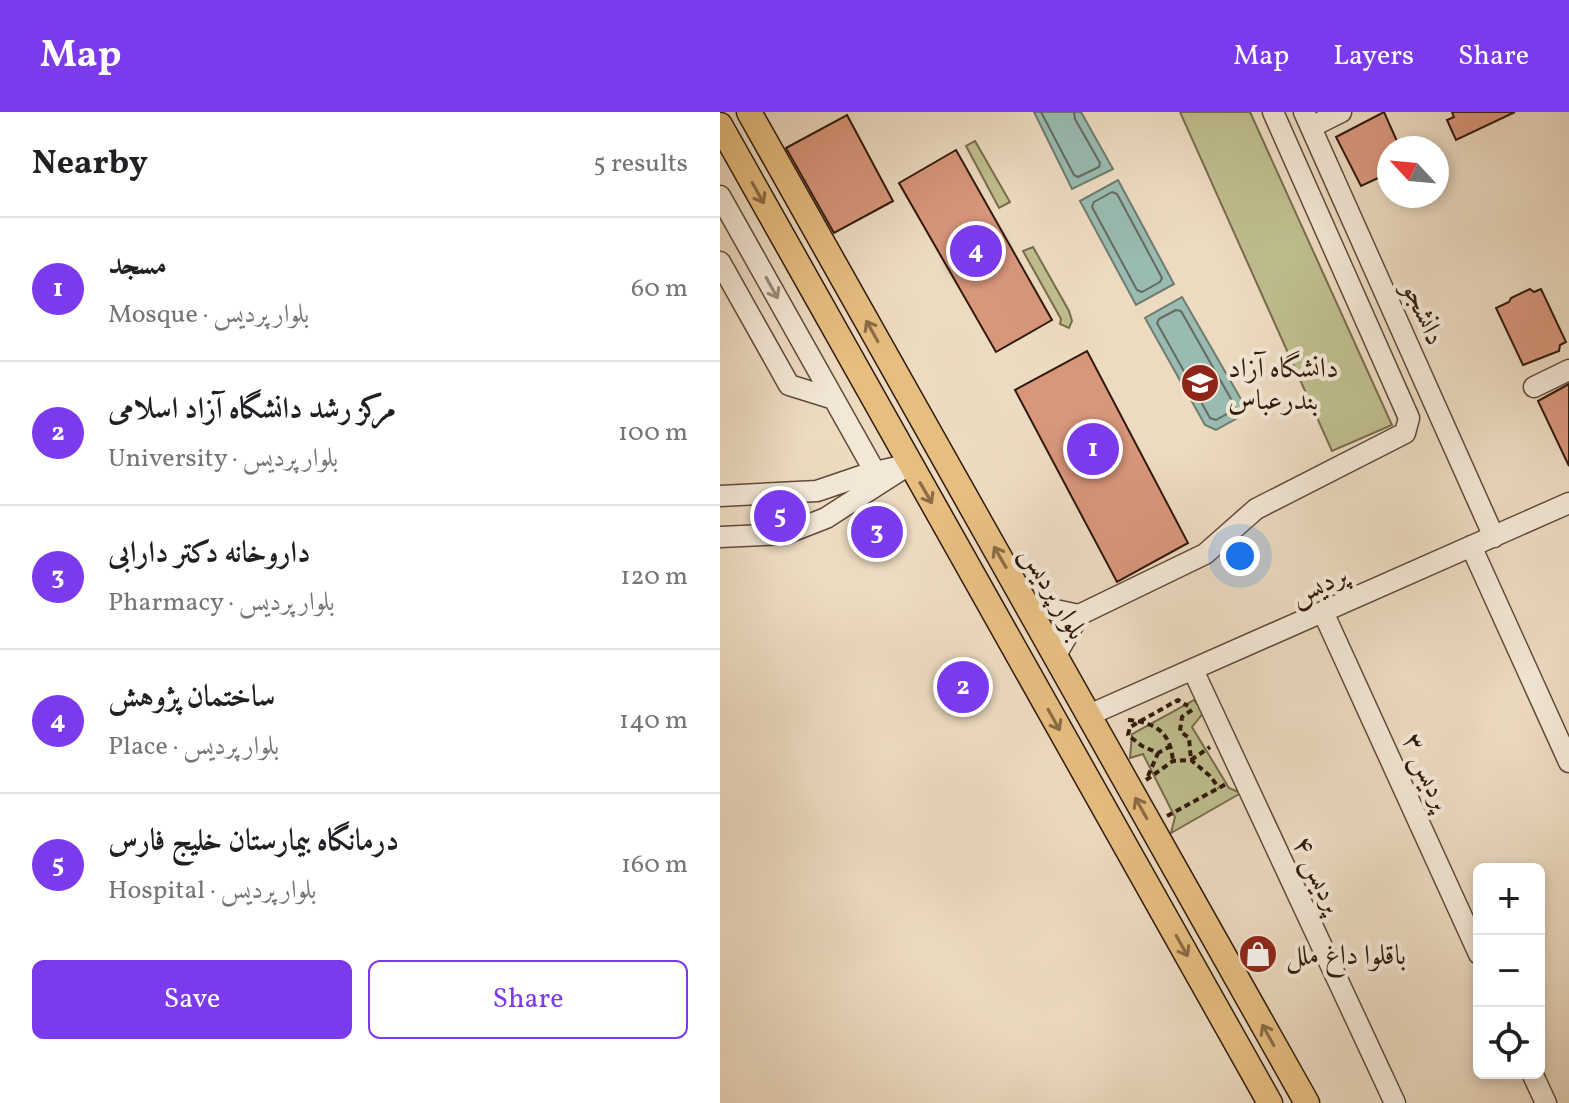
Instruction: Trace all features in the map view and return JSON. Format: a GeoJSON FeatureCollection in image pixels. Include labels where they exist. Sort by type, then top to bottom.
{"type":"FeatureCollection","features":[{"type":"Feature","properties":{"kind":"main road","name":"بلوار پردیس"},"geometry":{"type":"LineString","coordinates":[[749,112],[1089,715],[1139,785],[1151,825],[1307,1103]]}},
{"type":"Feature","properties":{"kind":"main road"},"geometry":{"type":"LineString","coordinates":[[720,125],[1270,1103]]}},
{"type":"Feature","properties":{"kind":"street"},"geometry":{"type":"LineString","coordinates":[[1056,655],[1079,615],[1205,554],[1256,509],[1405,433],[1409,425],[1409,418],[1273,112]]}},
{"type":"Feature","properties":{"kind":"street"},"geometry":{"type":"LineString","coordinates":[[1308,119],[1341,112]]}},
{"type":"Feature","properties":{"kind":"street","name":"دانشجو"},"geometry":{"type":"LineString","coordinates":[[1308,119],[1494,537]]}},
{"type":"Feature","properties":{"kind":"street"},"geometry":{"type":"LineString","coordinates":[[720,196],[875,472]]}},
{"type":"Feature","properties":{"kind":"street"},"geometry":{"type":"LineString","coordinates":[[720,262],[789,385],[834,399]]}},
{"type":"Feature","properties":{"kind":"street"},"geometry":{"type":"LineString","coordinates":[[1534,387],[1569,370]]}},
{"type":"Feature","properties":{"kind":"street"},"geometry":{"type":"LineString","coordinates":[[720,496],[817,491],[910,464]]}},
{"type":"Feature","properties":{"kind":"street"},"geometry":{"type":"LineString","coordinates":[[720,537],[785,534],[826,518],[910,464]]}},
{"type":"Feature","properties":{"kind":"street","name":"پردیس"},"geometry":{"type":"LineString","coordinates":[[1089,715],[1569,503]]}},
{"type":"Feature","properties":{"kind":"street"},"geometry":{"type":"LineString","coordinates":[[1471,546],[1569,762]]}},
{"type":"Feature","properties":{"kind":"street"},"geometry":{"type":"LineString","coordinates":[[1027,604],[1079,615]]}},
{"type":"Feature","properties":{"kind":"street","name":"پردیس ۳"},"geometry":{"type":"LineString","coordinates":[[1323,612],[1473,941]]}},
{"type":"Feature","properties":{"kind":"street","name":"پردیس ۴"},"geometry":{"type":"LineString","coordinates":[[1193,670],[1200,704],[1224,738],[1395,1103]]}},
{"type":"Feature","properties":{"kind":"street"},"geometry":{"type":"LineString","coordinates":[[1535,1079],[1546,1103]]}},
{"type":"Feature","properties":{"kind":"path"},"geometry":{"type":"LineString","coordinates":[[1158,753],[1128,735],[1130,727],[1178,700],[1200,704]]}},
{"type":"Feature","properties":{"kind":"path"},"geometry":{"type":"LineString","coordinates":[[1200,704],[1182,717],[1180,731],[1189,738],[1191,760],[1219,788]]}},
{"type":"Feature","properties":{"kind":"path"},"geometry":{"type":"LineString","coordinates":[[1127,719],[1164,732],[1171,746],[1173,761]]}},
{"type":"Feature","properties":{"kind":"path"},"geometry":{"type":"LineString","coordinates":[[1139,785],[1173,761],[1191,760],[1224,738]]}},
{"type":"Feature","properties":{"kind":"path"},"geometry":{"type":"LineString","coordinates":[[1139,785],[1158,753],[1171,746]]}},
{"type":"Feature","properties":{"kind":"path"},"geometry":{"type":"LineString","coordinates":[[1151,825],[1242,776]]}},
{"type":"Feature","properties":{"kind":"shaded area"},"geometry":{"type":"Polygon","coordinates":[[[1180,112],[1250,112],[1392,425],[1332,451],[1180,112]]]}},
{"type":"Feature","properties":{"kind":"shaded area"},"geometry":{"type":"Polygon","coordinates":[[[975,141],[1010,202],[999,208],[966,146],[975,141]]]}},
{"type":"Feature","properties":{"kind":"shaded area"},"geometry":{"type":"Polygon","coordinates":[[[1033,247],[1069,311],[1072,321],[1069,328],[1060,324],[1061,319],[1023,251],[1033,247]]]}},
{"type":"Feature","properties":{"kind":"shaded area"},"geometry":{"type":"Polygon","coordinates":[[[1194,700],[1204,712],[1192,727],[1229,788],[1241,793],[1171,833],[1175,817],[1143,754],[1130,758],[1132,734],[1194,700]]]}},
{"type":"Feature","properties":{"kind":"water"},"geometry":{"type":"Polygon","coordinates":[[[1034,112],[1081,112],[1113,169],[1072,189],[1034,112]]]}},
{"type":"Feature","properties":{"kind":"water"},"geometry":{"type":"Polygon","coordinates":[[[1118,180],[1174,284],[1136,305],[1080,201],[1118,180]]]}},
{"type":"Feature","properties":{"kind":"water"},"geometry":{"type":"Polygon","coordinates":[[[1182,297],[1245,406],[1241,416],[1216,430],[1205,425],[1145,318],[1182,297]]]}},
{"type":"Feature","properties":{"kind":"building"},"geometry":{"type":"Polygon","coordinates":[[[1384,112],[1395,136],[1377,136],[1377,179],[1361,186],[1336,137],[1384,112]]]}},
{"type":"Feature","properties":{"kind":"building"},"geometry":{"type":"Polygon","coordinates":[[[1452,112],[1515,112],[1456,140],[1447,120],[1454,117],[1452,112]]]}},
{"type":"Feature","properties":{"kind":"building"},"geometry":{"type":"Polygon","coordinates":[[[847,115],[893,201],[834,233],[786,148],[847,115]]]}},
{"type":"Feature","properties":{"kind":"building"},"geometry":{"type":"Polygon","coordinates":[[[956,150],[1052,320],[996,352],[899,183],[956,150]]]}},
{"type":"Feature","properties":{"kind":"building"},"geometry":{"type":"Polygon","coordinates":[[[1530,289],[1534,292],[1541,289],[1566,342],[1560,345],[1559,351],[1523,365],[1496,308],[1530,289]]]}},
{"type":"Feature","properties":{"kind":"building"},"geometry":{"type":"Polygon","coordinates":[[[1087,351],[1188,543],[1117,582],[1015,390],[1087,351]]]}},
{"type":"Feature","properties":{"kind":"building"},"geometry":{"type":"Polygon","coordinates":[[[1569,384],[1569,466],[1538,401],[1569,384]]]}},
{"type":"Feature","properties":{"kind":"place","name":"ساختمان پژوهش"},"geometry":{"type":"Point","coordinates":[976,251]}},
{"type":"Feature","properties":{"kind":"place","name":"دانشگاه آزاد بندرعباس"},"geometry":{"type":"Point","coordinates":[1200,383]}},
{"type":"Feature","properties":{"kind":"place","name":"مسجد"},"geometry":{"type":"Point","coordinates":[1093,449]}},
{"type":"Feature","properties":{"kind":"place","name":"درمانگاه بیمارستان خلیج فارس"},"geometry":{"type":"Point","coordinates":[780,516]}},
{"type":"Feature","properties":{"kind":"place","name":"داروخانه دکتر دارابی"},"geometry":{"type":"Point","coordinates":[877,532]}},
{"type":"Feature","properties":{"kind":"place","name":"مرکز رشد دانشگاه آزاد اسلامی"},"geometry":{"type":"Point","coordinates":[963,687]}},
{"type":"Feature","properties":{"kind":"place","name":"باقلوا داغ ملل"},"geometry":{"type":"Point","coordinates":[1258,954]}}]}
